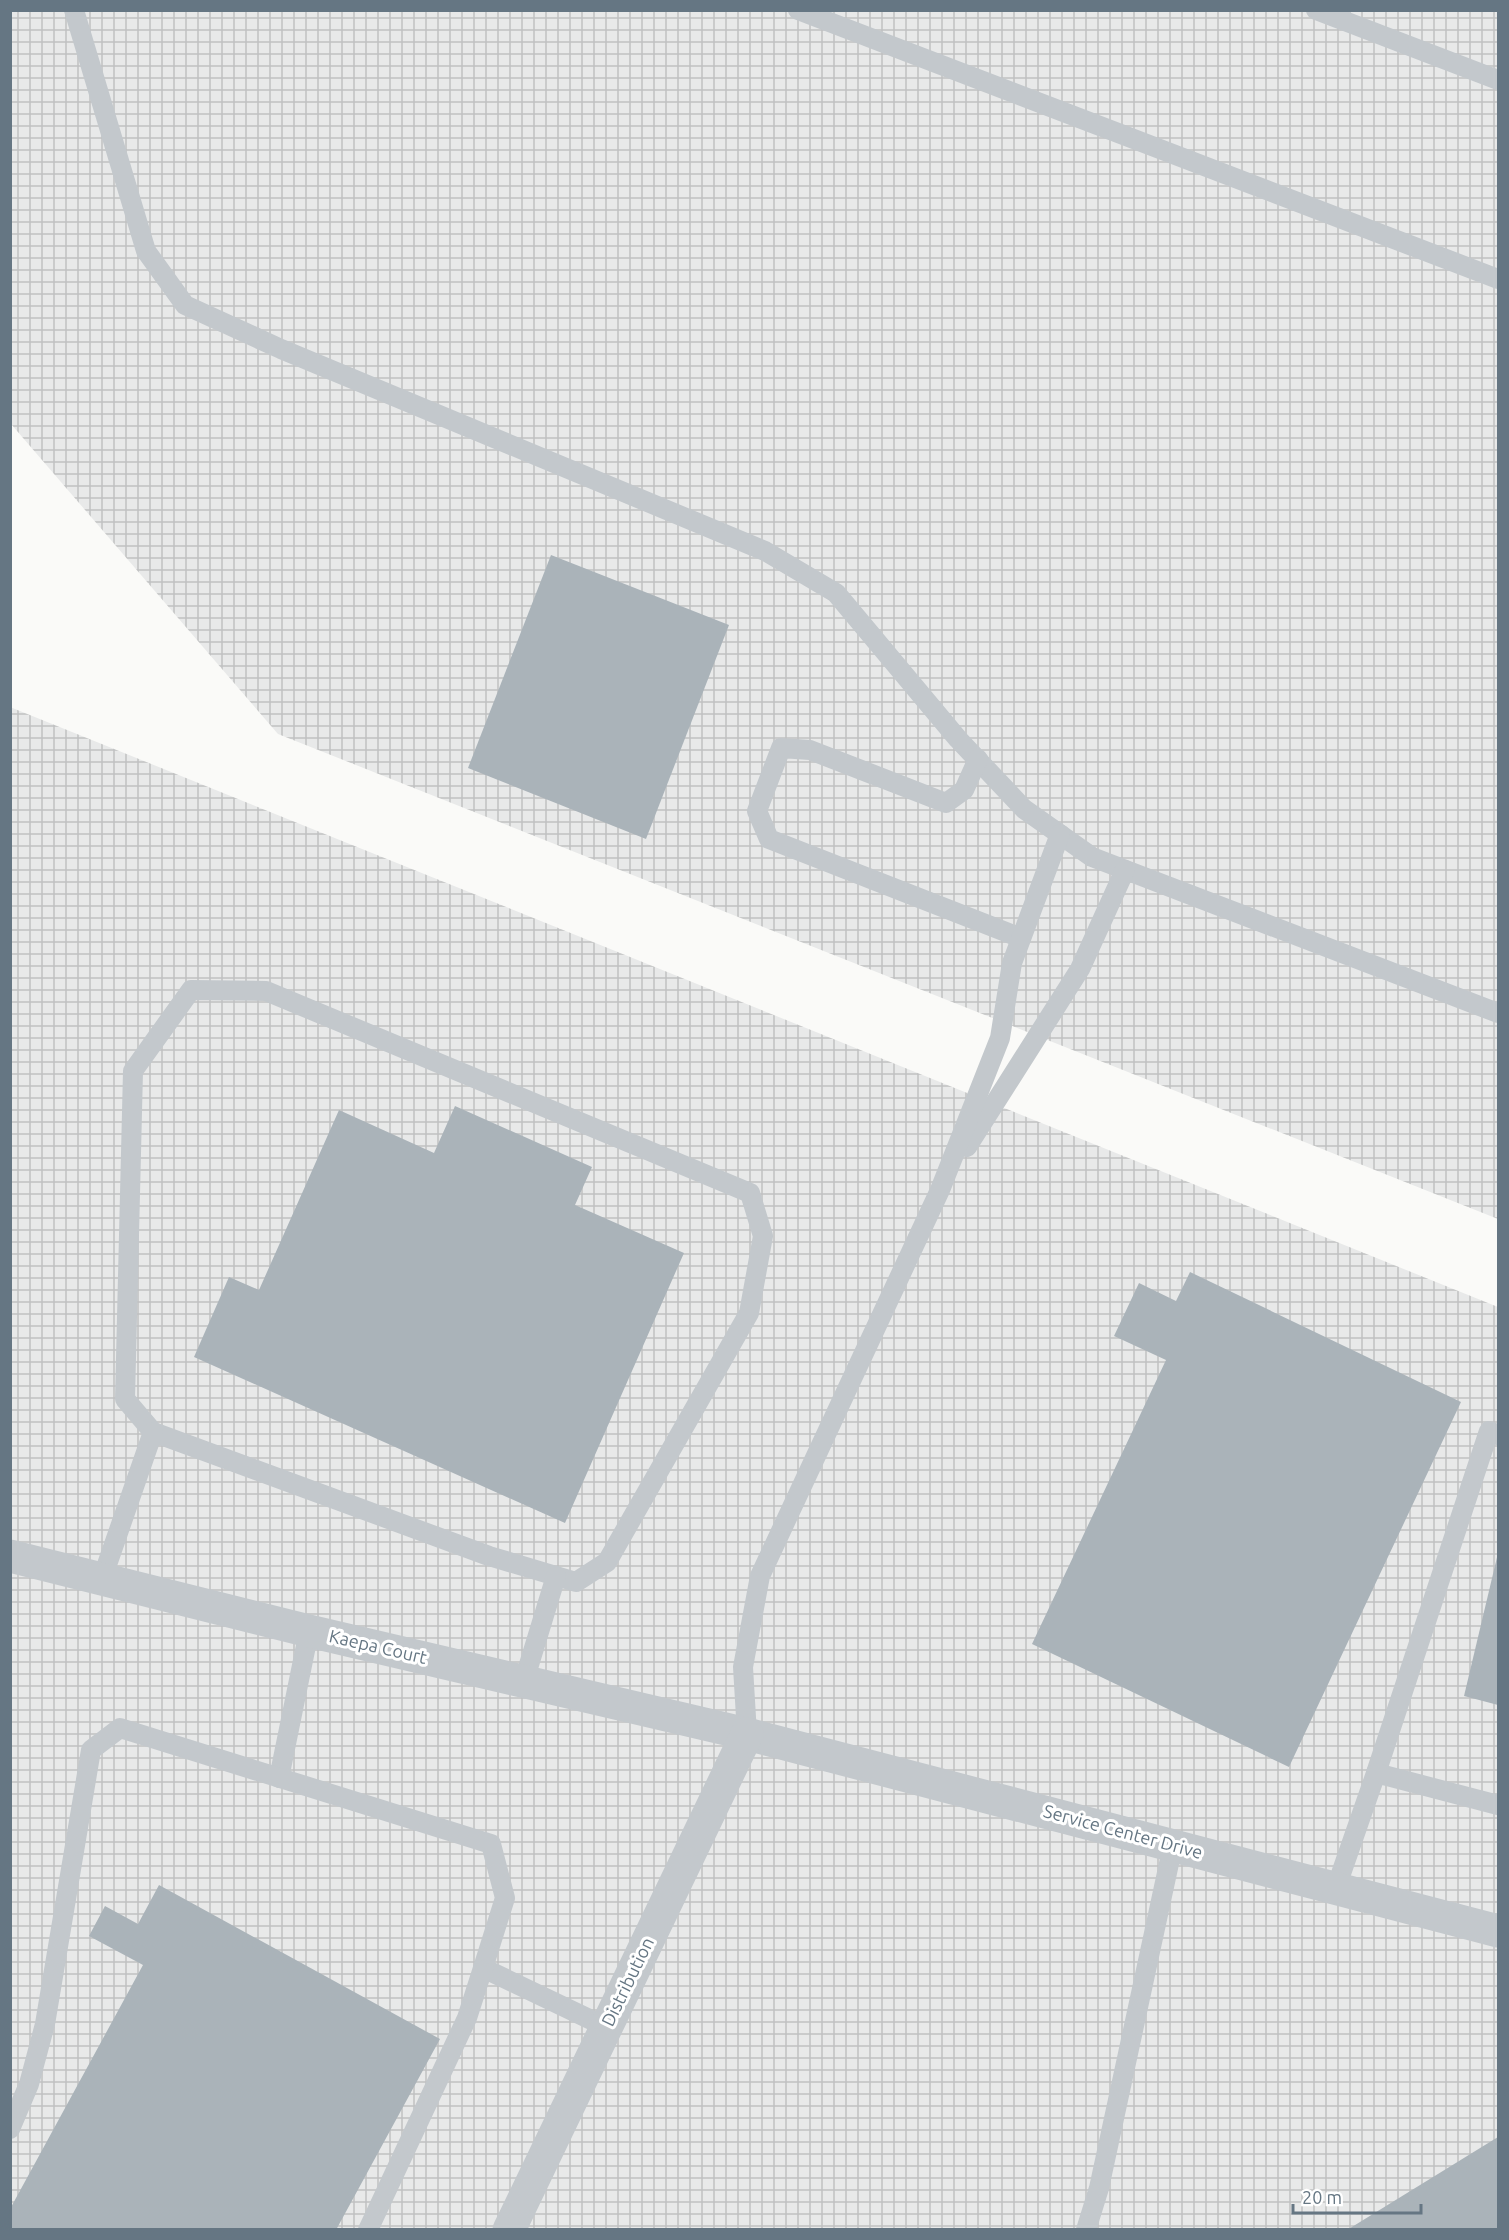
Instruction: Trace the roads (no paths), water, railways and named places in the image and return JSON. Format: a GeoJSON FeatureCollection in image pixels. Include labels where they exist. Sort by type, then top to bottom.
{"type":"FeatureCollection","features":[{"type":"Feature","properties":{"kind":"street","name":"Kaepa Court"},"geometry":{"type":"LineString","coordinates":[[10,1556],[309,1631],[747,1734]]}},
{"type":"Feature","properties":{"kind":"street","name":"Service Center Drive"},"geometry":{"type":"LineString","coordinates":[[747,1734],[1498,1931]]}},
{"type":"Feature","properties":{"kind":"street","name":"Distribution"},"geometry":{"type":"LineString","coordinates":[[509,2229],[747,1734]]}},
{"type":"Feature","properties":{"kind":"lane"},"geometry":{"type":"LineString","coordinates":[[74,10],[146,251],[185,305],[281,349],[765,551],[836,593],[978,759],[1024,809],[1092,856],[1498,1013]]}},
{"type":"Feature","properties":{"kind":"lane"},"geometry":{"type":"LineString","coordinates":[[798,10],[1498,279]]}},
{"type":"Feature","properties":{"kind":"lane"},"geometry":{"type":"LineString","coordinates":[[1316,10],[1498,80]]}},
{"type":"Feature","properties":{"kind":"lane"},"geometry":{"type":"LineString","coordinates":[[978,759],[964,790],[946,803],[810,750],[781,748],[757,811],[769,839],[1021,938]]}},
{"type":"Feature","properties":{"kind":"lane"},"geometry":{"type":"LineString","coordinates":[[747,1734],[743,1666],[760,1576],[940,1190],[1000,1038],[1012,963],[1060,834]]}},
{"type":"Feature","properties":{"kind":"lane"},"geometry":{"type":"LineString","coordinates":[[940,1190],[1080,969],[1125,870]]}},
{"type":"Feature","properties":{"kind":"lane"},"geometry":{"type":"LineString","coordinates":[[191,990],[266,991],[750,1193],[763,1236],[749,1313],[607,1562],[576,1582],[489,1556],[153,1432],[125,1399],[133,1071],[191,990]]}},
{"type":"Feature","properties":{"kind":"lane"},"geometry":{"type":"LineString","coordinates":[[1336,1888],[1489,1431],[1498,1435]]}},
{"type":"Feature","properties":{"kind":"lane"},"geometry":{"type":"LineString","coordinates":[[102,1579],[153,1432]]}},
{"type":"Feature","properties":{"kind":"lane"},"geometry":{"type":"LineString","coordinates":[[524,1681],[556,1576]]}},
{"type":"Feature","properties":{"kind":"lane"},"geometry":{"type":"LineString","coordinates":[[279,1778],[309,1631]]}},
{"type":"Feature","properties":{"kind":"lane"},"geometry":{"type":"LineString","coordinates":[[10,2129],[28,2084],[45,2024],[91,1750],[120,1728],[491,1844],[505,1898],[483,1968],[467,2018],[368,2229]]}},
{"type":"Feature","properties":{"kind":"lane"},"geometry":{"type":"LineString","coordinates":[[1376,1773],[1498,1805]]}},
{"type":"Feature","properties":{"kind":"lane"},"geometry":{"type":"LineString","coordinates":[[1086,2229],[1100,2188],[1173,1845]]}},
{"type":"Feature","properties":{"kind":"lane"},"geometry":{"type":"LineString","coordinates":[[483,1968],[606,2027]]}}]}
